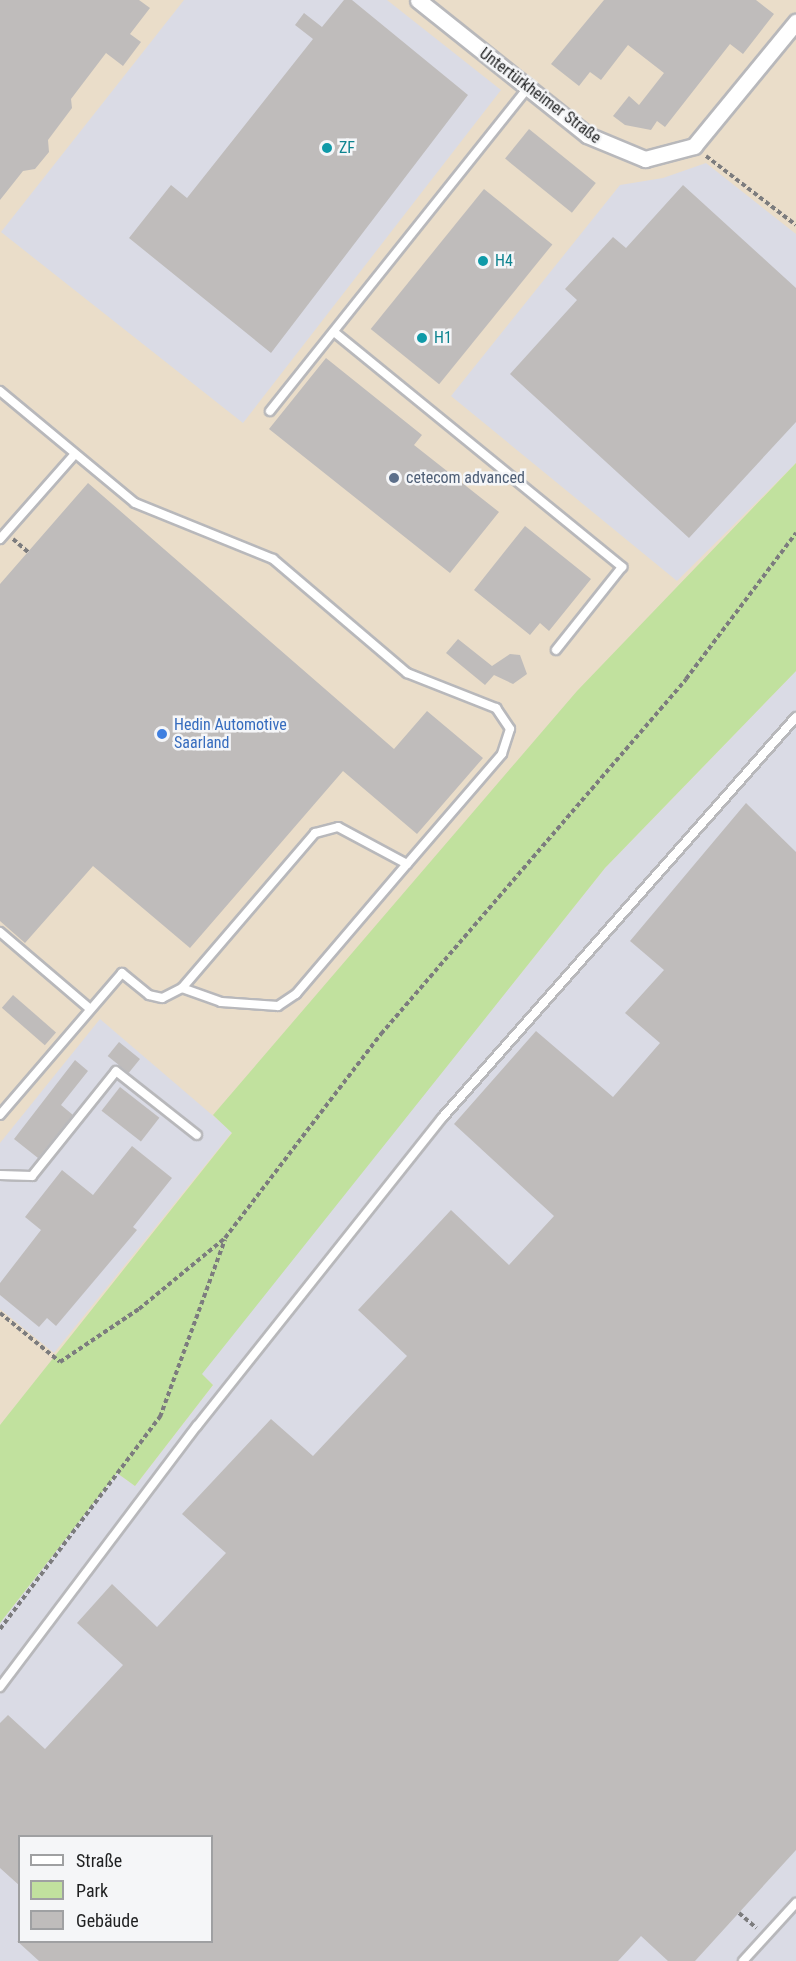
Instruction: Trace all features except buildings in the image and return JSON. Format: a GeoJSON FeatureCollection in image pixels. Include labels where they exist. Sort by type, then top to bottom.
{"type":"FeatureCollection","features":[{"type":"Feature","properties":{"kind":"street","name":"Untertürkheimer Straße"},"geometry":{"type":"LineString","coordinates":[[418,0],[599,143],[628,156],[667,157],[694,146],[796,22]]}},
{"type":"Feature","properties":{"kind":"lane"},"geometry":{"type":"LineString","coordinates":[[270,411],[528,88]]}},
{"type":"Feature","properties":{"kind":"lane"},"geometry":{"type":"LineString","coordinates":[[334,332],[622,567],[556,650]]}},
{"type":"Feature","properties":{"kind":"lane"},"geometry":{"type":"LineString","coordinates":[[0,391],[74,455],[147,511],[273,559],[420,681],[485,702],[504,715],[510,729],[502,754],[296,993],[278,1005],[221,1002],[182,988]]}},
{"type":"Feature","properties":{"kind":"lane"},"geometry":{"type":"LineString","coordinates":[[0,539],[74,455]]}},
{"type":"Feature","properties":{"kind":"lane"},"geometry":{"type":"LineString","coordinates":[[0,1687],[226,1389],[442,1118],[796,717]]}},
{"type":"Feature","properties":{"kind":"lane"},"geometry":{"type":"LineString","coordinates":[[0,1115],[122,973],[149,995],[162,998],[182,988],[315,833],[338,827],[407,864]]}},
{"type":"Feature","properties":{"kind":"lane"},"geometry":{"type":"LineString","coordinates":[[0,932],[90,1010]]}},
{"type":"Feature","properties":{"kind":"lane"},"geometry":{"type":"LineString","coordinates":[[0,1175],[32,1176],[116,1071],[197,1135]]}},
{"type":"Feature","properties":{"kind":"lane"},"geometry":{"type":"LineString","coordinates":[[743,1961],[796,1903]]}},
{"type":"Feature","properties":{"kind":"path"},"geometry":{"type":"LineString","coordinates":[[694,146],[796,225]]}},
{"type":"Feature","properties":{"kind":"path"},"geometry":{"type":"LineString","coordinates":[[0,1313],[60,1362],[139,1309],[225,1238],[381,1034],[686,679],[796,533]]}},
{"type":"Feature","properties":{"kind":"path"},"geometry":{"type":"LineString","coordinates":[[0,1629],[160,1417],[225,1238]]}},
{"type":"Feature","properties":{"kind":"path"},"geometry":{"type":"LineString","coordinates":[[739,1913],[765,1936]]}},
{"type":"Feature","properties":{"kind":"shaded area"},"geometry":{"type":"Polygon","coordinates":[[[0,0],[796,0],[796,1961],[0,1961],[0,0]]]}},
{"type":"Feature","properties":{"kind":"shaded area"},"geometry":{"type":"Polygon","coordinates":[[[184,0],[387,0],[501,90],[243,423],[1,232],[184,0]]]}},
{"type":"Feature","properties":{"kind":"shaded area"},"geometry":{"type":"Polygon","coordinates":[[[706,163],[796,234],[796,463],[677,581],[451,396],[620,185],[663,178],[706,163]]]}},
{"type":"Feature","properties":{"kind":"shaded area"},"geometry":{"type":"Polygon","coordinates":[[[796,671],[796,1961],[0,1961],[0,1623],[117,1473],[135,1486],[213,1385],[201,1374],[605,868],[796,671]]]}},
{"type":"Feature","properties":{"kind":"shaded area"},"geometry":{"type":"Polygon","coordinates":[[[100,1019],[232,1132],[54,1353],[0,1309],[0,1143],[100,1019]]]}},
{"type":"Feature","properties":{"kind":"green space"},"geometry":{"type":"Polygon","coordinates":[[[796,463],[796,671],[605,868],[202,1374],[213,1385],[135,1486],[117,1473],[0,1623],[0,1425],[232,1133],[213,1115],[577,691],[796,463]]]}},
{"type":"Feature","properties":{"kind":"place","name":"ZF"},"geometry":{"type":"Point","coordinates":[327,148]}},
{"type":"Feature","properties":{"kind":"place","name":"H4"},"geometry":{"type":"Point","coordinates":[483,261]}},
{"type":"Feature","properties":{"kind":"place","name":"H1"},"geometry":{"type":"Point","coordinates":[422,338]}},
{"type":"Feature","properties":{"kind":"place","name":"cetecom advanced"},"geometry":{"type":"Point","coordinates":[394,478]}},
{"type":"Feature","properties":{"kind":"place","name":"Hedin Automotive Saarland"},"geometry":{"type":"Point","coordinates":[162,734]}}]}
